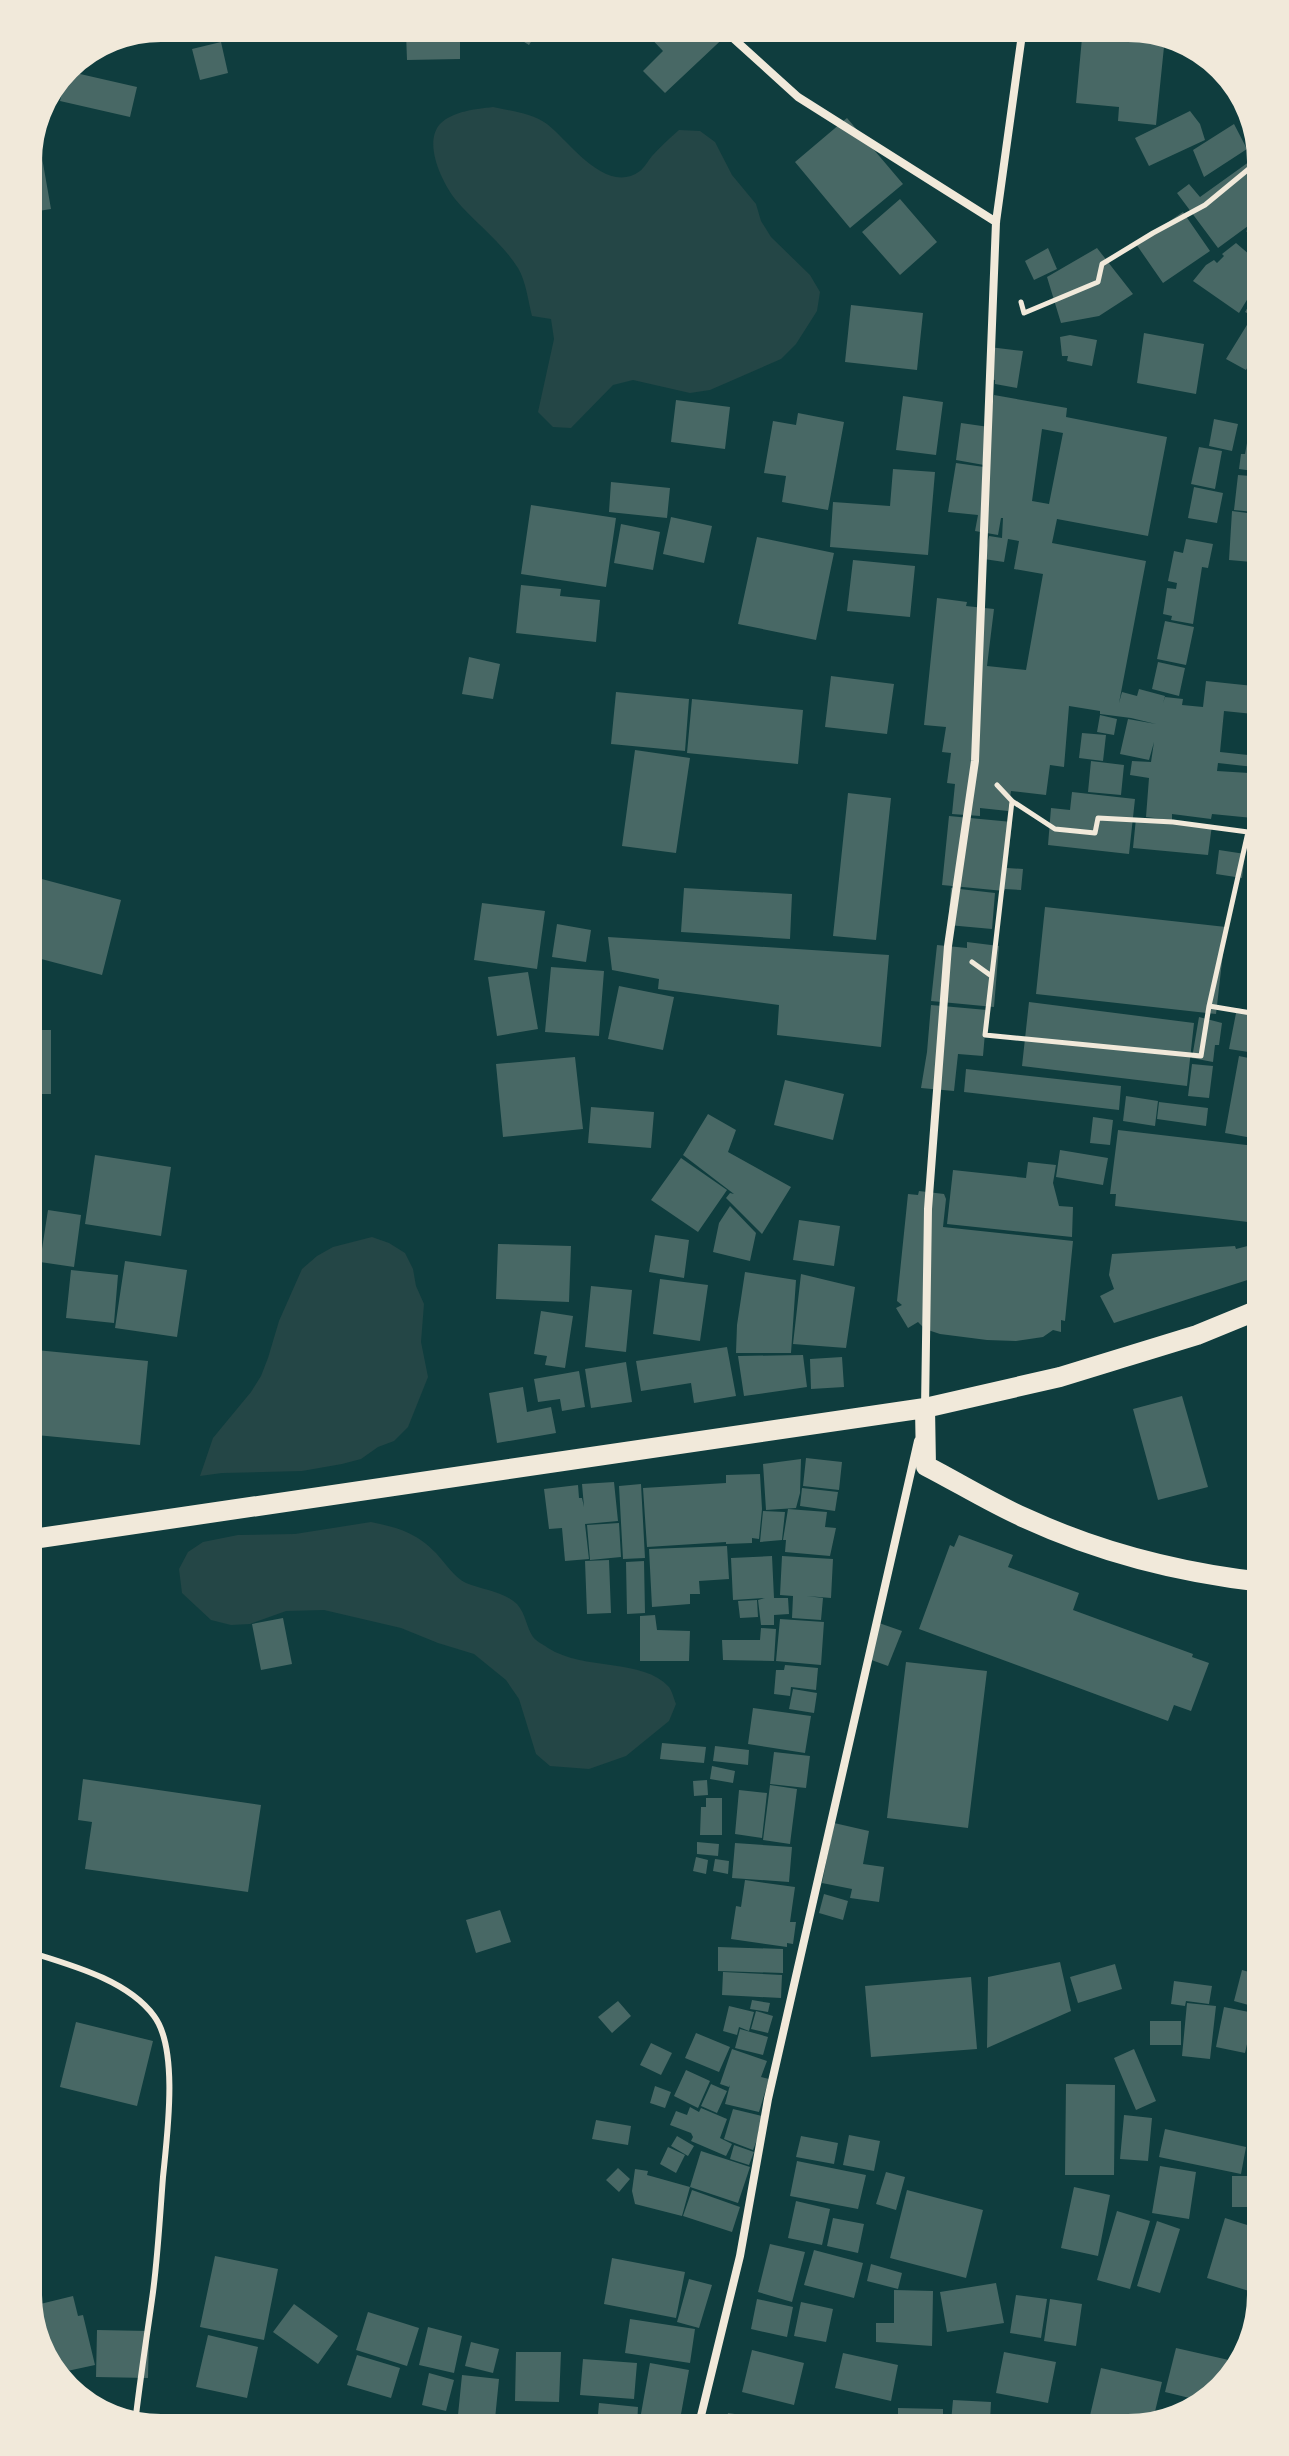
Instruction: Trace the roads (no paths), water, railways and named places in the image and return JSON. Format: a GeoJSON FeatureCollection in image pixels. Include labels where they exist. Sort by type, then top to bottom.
{"type":"FeatureCollection","features":[{"type":"Feature","properties":{"kind":"main road"},"geometry":{"type":"LineString","coordinates":[[40,1538],[925,1408],[1060,1377],[1197,1335],[1249,1314]]}},
{"type":"Feature","properties":{"kind":"main road"},"geometry":{"type":"LineString","coordinates":[[925,1408],[926,1466],[1022,1517],[1065,1535],[1136,1557],[1217,1577],[1249,1580]]}},
{"type":"Feature","properties":{"kind":"street"},"geometry":{"type":"LineString","coordinates":[[735,40],[798,97],[996,222]]}},
{"type":"Feature","properties":{"kind":"street"},"geometry":{"type":"LineString","coordinates":[[701,2416],[740,2256],[771,2084],[925,1408],[928,1209],[942,1023],[948,946],[975,761],[996,222],[1021,40]]}},
{"type":"Feature","properties":{"kind":"lane"},"geometry":{"type":"LineString","coordinates":[[40,1955],[84,1969],[125,1989],[154,2016],[165,2041],[169,2079],[162,2193],[154,2290],[136,2414]]}}]}
